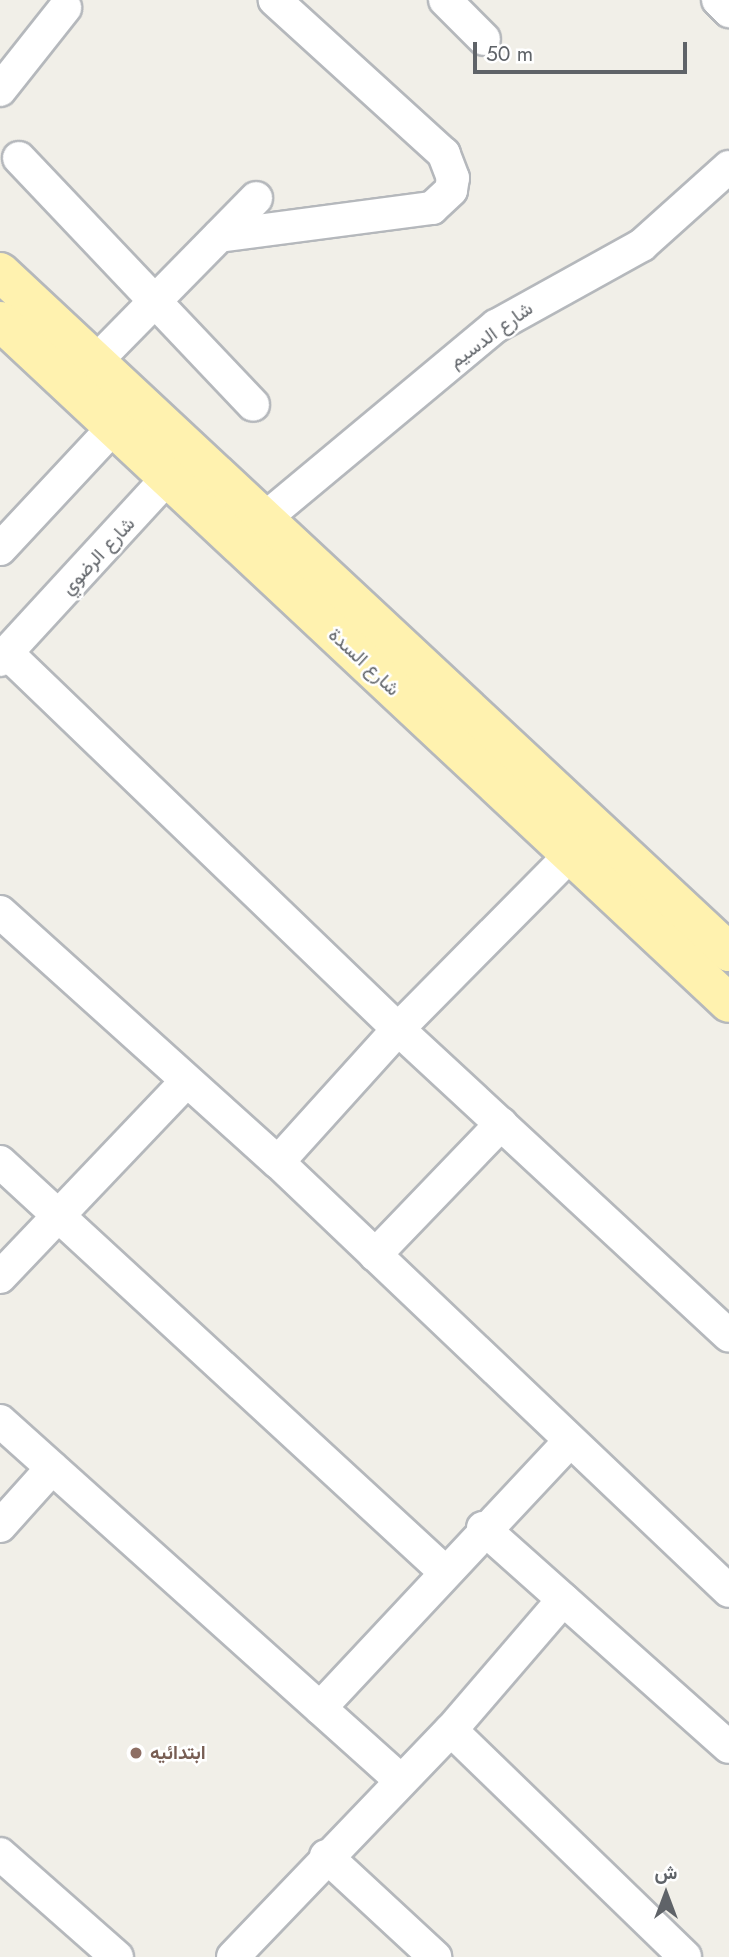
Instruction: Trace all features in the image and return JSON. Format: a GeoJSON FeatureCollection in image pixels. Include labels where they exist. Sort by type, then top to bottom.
{"type":"FeatureCollection","features":[{"type":"Feature","properties":{"kind":"main road","name":"شارع السدة"},"geometry":{"type":"LineString","coordinates":[[0,272],[729,952]]}},
{"type":"Feature","properties":{"kind":"main road","name":"شارع السدة"},"geometry":{"type":"LineString","coordinates":[[0,321],[112,429],[572,853],[729,1003]]}},
{"type":"Feature","properties":{"kind":"street"},"geometry":{"type":"LineString","coordinates":[[219,236],[432,208],[451,190],[453,178],[444,154],[275,0]]}},
{"type":"Feature","properties":{"kind":"street"},"geometry":{"type":"LineString","coordinates":[[445,0],[484,39]]}},
{"type":"Feature","properties":{"kind":"street"},"geometry":{"type":"LineString","coordinates":[[718,0],[729,11]]}},
{"type":"Feature","properties":{"kind":"street"},"geometry":{"type":"LineString","coordinates":[[0,90],[65,8]]}},
{"type":"Feature","properties":{"kind":"street"},"geometry":{"type":"LineString","coordinates":[[19,158],[253,405]]}},
{"type":"Feature","properties":{"kind":"street","name":"شارع الدسيم"},"geometry":{"type":"LineString","coordinates":[[264,519],[496,326],[642,245],[724,180]]}},
{"type":"Feature","properties":{"kind":"street"},"geometry":{"type":"LineString","coordinates":[[97,360],[256,198]]}},
{"type":"Feature","properties":{"kind":"street"},"geometry":{"type":"LineString","coordinates":[[0,549],[112,429],[143,407]]}},
{"type":"Feature","properties":{"kind":"street","name":"شارع الرضوي"},"geometry":{"type":"LineString","coordinates":[[3,656],[168,481],[191,449]]}},
{"type":"Feature","properties":{"kind":"street"},"geometry":{"type":"LineString","coordinates":[[3,656],[729,1335]]}},
{"type":"Feature","properties":{"kind":"street"},"geometry":{"type":"LineString","coordinates":[[278,1162],[398,1028],[572,853]]}},
{"type":"Feature","properties":{"kind":"street"},"geometry":{"type":"LineString","coordinates":[[0,912],[185,1083],[278,1162],[568,1443],[729,1591]]}},
{"type":"Feature","properties":{"kind":"street"},"geometry":{"type":"LineString","coordinates":[[0,1277],[185,1083]]}},
{"type":"Feature","properties":{"kind":"street"},"geometry":{"type":"LineString","coordinates":[[374,1255],[501,1124]]}},
{"type":"Feature","properties":{"kind":"street"},"geometry":{"type":"LineString","coordinates":[[0,1162],[57,1218],[444,1571]]}},
{"type":"Feature","properties":{"kind":"street"},"geometry":{"type":"LineString","coordinates":[[0,1421],[398,1778]]}},
{"type":"Feature","properties":{"kind":"street"},"geometry":{"type":"LineString","coordinates":[[320,1708],[483,1528],[568,1443]]}},
{"type":"Feature","properties":{"kind":"street"},"geometry":{"type":"LineString","coordinates":[[0,1526],[52,1468]]}},
{"type":"Feature","properties":{"kind":"street"},"geometry":{"type":"LineString","coordinates":[[483,1528],[729,1747]]}},
{"type":"Feature","properties":{"kind":"street"},"geometry":{"type":"LineString","coordinates":[[233,1957],[398,1778],[451,1730],[563,1600]]}},
{"type":"Feature","properties":{"kind":"street"},"geometry":{"type":"LineString","coordinates":[[451,1730],[685,1957]]}},
{"type":"Feature","properties":{"kind":"street"},"geometry":{"type":"LineString","coordinates":[[0,1854],[117,1957]]}},
{"type":"Feature","properties":{"kind":"street"},"geometry":{"type":"LineString","coordinates":[[326,1856],[435,1957]]}},
{"type":"Feature","properties":{"kind":"place","name":"ابتدائيه"},"geometry":{"type":"Point","coordinates":[136,1753]}}]}
